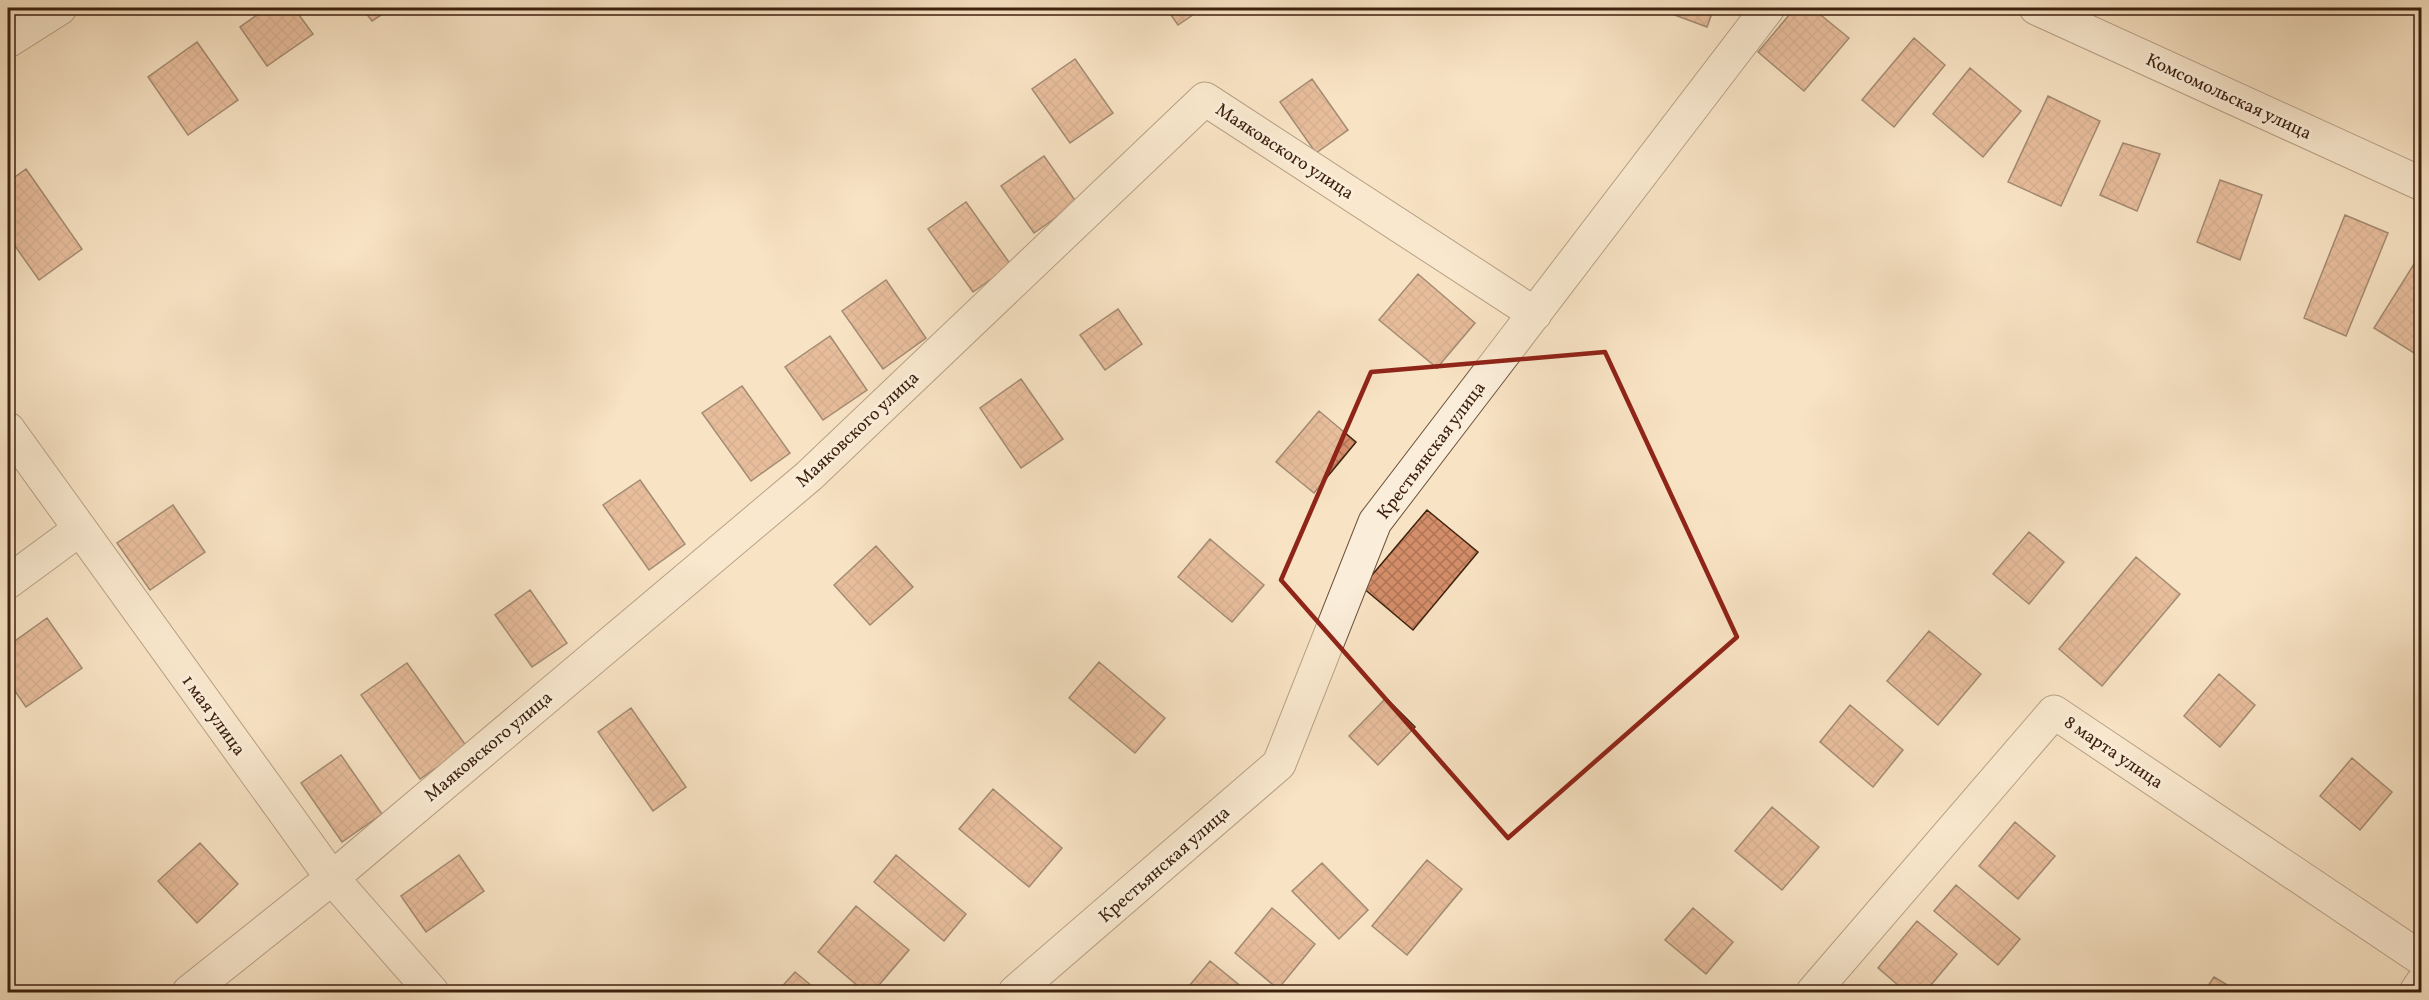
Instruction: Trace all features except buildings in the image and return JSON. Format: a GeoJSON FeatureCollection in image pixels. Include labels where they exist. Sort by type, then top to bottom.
{"type":"FeatureCollection","features":[{"type":"Feature","properties":{"kind":"street"},"geometry":{"type":"LineString","coordinates":[[8,41],[60,8]]}},
{"type":"Feature","properties":{"kind":"street","name":"Крестьянская улица"},"geometry":{"type":"LineString","coordinates":[[1015,993],[1279,764],[1375,522],[1768,8]]}},
{"type":"Feature","properties":{"kind":"street","name":"Комсомольская улица"},"geometry":{"type":"LineString","coordinates":[[2036,8],[2421,184]]}},
{"type":"Feature","properties":{"kind":"street","name":"Маяковского улица"},"geometry":{"type":"LineString","coordinates":[[189,993],[332,878],[809,476],[1204,99],[1534,314]]}},
{"type":"Feature","properties":{"kind":"street","name":"1 мая улица"},"geometry":{"type":"LineString","coordinates":[[8,429],[332,878],[432,993]]}},
{"type":"Feature","properties":{"kind":"street"},"geometry":{"type":"LineString","coordinates":[[8,582],[80,529]]}},
{"type":"Feature","properties":{"kind":"street","name":"8 марта улица"},"geometry":{"type":"LineString","coordinates":[[1813,993],[2054,712],[2421,960]]}},
{"type":"Feature","properties":{"kind":"street"},"geometry":{"type":"LineString","coordinates":[[2416,993],[2421,983]]}},
{"type":"Feature","properties":{"kind":"highlighted area"},"geometry":{"type":"Polygon","coordinates":[[[1605,352],[1737,637],[1508,838],[1281,580],[1371,372],[1605,352]]]}}]}
